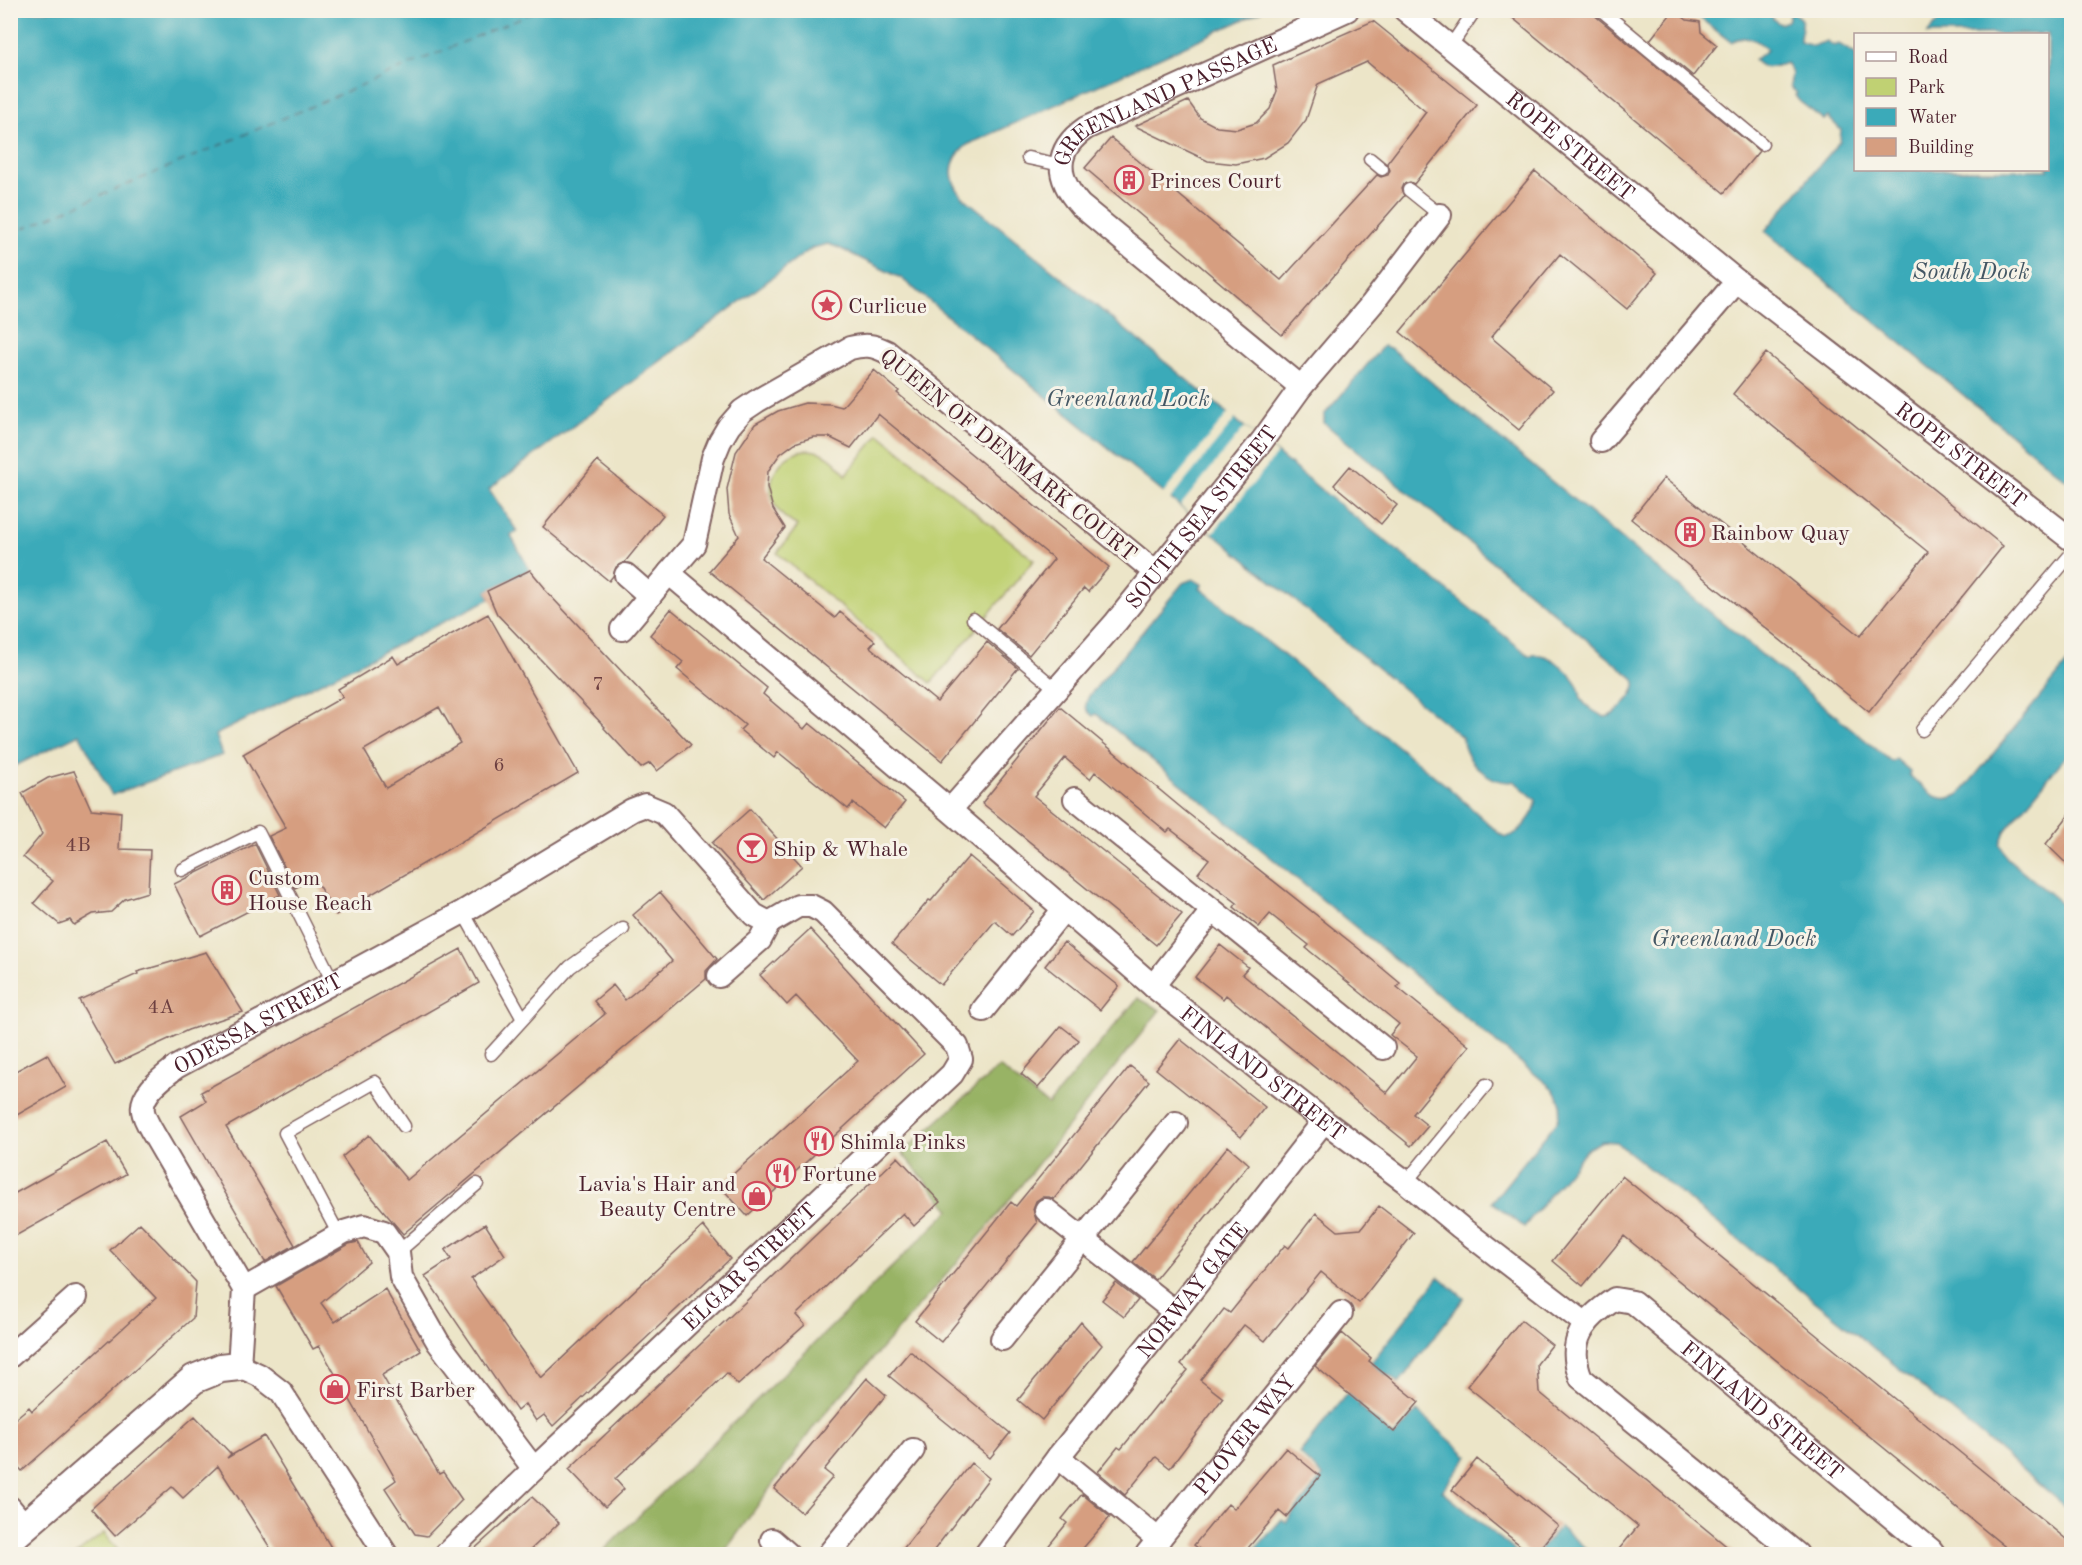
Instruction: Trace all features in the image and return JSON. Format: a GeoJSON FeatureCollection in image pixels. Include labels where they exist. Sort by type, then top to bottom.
{"type":"FeatureCollection","features":[{"type":"Feature","properties":{"kind":"street","name":"GREENLAND PASSAGE"},"geometry":{"type":"LineString","coordinates":[[1301,387],[1080,205],[1067,187],[1061,165],[1064,150],[1074,136],[1086,128],[1347,10]]}},
{"type":"Feature","properties":{"kind":"street","name":"ROPE STREET"},"geometry":{"type":"LineString","coordinates":[[1405,10],[1737,281],[2072,540]]}},
{"type":"Feature","properties":{"kind":"street","name":"SOUTH SEA STREET"},"geometry":{"type":"LineString","coordinates":[[950,810],[1116,622],[1440,215]]}},
{"type":"Feature","properties":{"kind":"street"},"geometry":{"type":"LineString","coordinates":[[1601,441],[1737,281]]}},
{"type":"Feature","properties":{"kind":"street","name":"QUEEN OF DENMARK COURT"},"geometry":{"type":"LineString","coordinates":[[622,629],[694,544],[713,458],[720,441],[742,411],[850,348],[864,345],[876,346],[887,352],[1156,573]]}},
{"type":"Feature","properties":{"kind":"street"},"geometry":{"type":"LineString","coordinates":[[669,573],[950,810]]}},
{"type":"Feature","properties":{"kind":"street"},"geometry":{"type":"LineString","coordinates":[[626,575],[650,596]]}},
{"type":"Feature","properties":{"kind":"street"},"geometry":{"type":"LineString","coordinates":[[1076,799],[1383,1048]]}},
{"type":"Feature","properties":{"kind":"street","name":"ODESSA STREET"},"geometry":{"type":"LineString","coordinates":[[244,1289],[143,1113],[143,1103],[158,1082],[176,1067],[463,912],[632,810],[645,805],[664,813],[754,915],[769,923]]}},
{"type":"Feature","properties":{"kind":"street","name":"FINLAND STREET"},"geometry":{"type":"LineString","coordinates":[[950,810],[1154,986],[1586,1324]]}},
{"type":"Feature","properties":{"kind":"street","name":"ELGAR STREET"},"geometry":{"type":"LineString","coordinates":[[446,1554],[944,1082],[961,1059],[957,1046],[823,912],[811,906],[798,906],[769,923]]}},
{"type":"Feature","properties":{"kind":"street"},"geometry":{"type":"LineString","coordinates":[[983,1010],[1064,909]]}},
{"type":"Feature","properties":{"kind":"street"},"geometry":{"type":"LineString","coordinates":[[1154,986],[1212,911]]}},
{"type":"Feature","properties":{"kind":"street"},"geometry":{"type":"LineString","coordinates":[[719,976],[760,940],[769,923]]}},
{"type":"Feature","properties":{"kind":"street","name":"NORWAY GATE"},"geometry":{"type":"LineString","coordinates":[[986,1554],[1058,1457],[1324,1121]]}},
{"type":"Feature","properties":{"kind":"street"},"geometry":{"type":"LineString","coordinates":[[1002,1339],[1176,1123]]}},
{"type":"Feature","properties":{"kind":"street"},"geometry":{"type":"LineString","coordinates":[[1046,1210],[1175,1312]]}},
{"type":"Feature","properties":{"kind":"street"},"geometry":{"type":"LineString","coordinates":[[239,1366],[244,1289],[339,1235],[364,1227],[384,1232],[398,1252],[401,1277],[438,1342],[534,1469]]}},
{"type":"Feature","properties":{"kind":"street"},"geometry":{"type":"LineString","coordinates":[[10,1356],[76,1297]]}},
{"type":"Feature","properties":{"kind":"street","name":"FINLAND STREET"},"geometry":{"type":"LineString","coordinates":[[1797,1554],[1581,1378],[1575,1363],[1575,1341],[1586,1324],[1601,1308],[1615,1299],[1633,1302],[1934,1554]]}},
{"type":"Feature","properties":{"kind":"street","name":"PLOVER WAY"},"geometry":{"type":"LineString","coordinates":[[1153,1547],[1341,1313]]}},
{"type":"Feature","properties":{"kind":"street"},"geometry":{"type":"LineString","coordinates":[[15,1524],[194,1379],[221,1368],[239,1366],[259,1375],[281,1392],[386,1554]]}},
{"type":"Feature","properties":{"kind":"street"},"geometry":{"type":"LineString","coordinates":[[829,1554],[913,1450]]}},
{"type":"Feature","properties":{"kind":"street"},"geometry":{"type":"LineString","coordinates":[[1058,1457],[1153,1547]]}},
{"type":"Feature","properties":{"kind":"lane"},"geometry":{"type":"LineString","coordinates":[[1450,47],[1475,10]]}},
{"type":"Feature","properties":{"kind":"lane"},"geometry":{"type":"LineString","coordinates":[[1601,10],[1762,144]]}},
{"type":"Feature","properties":{"kind":"lane"},"geometry":{"type":"LineString","coordinates":[[1028,158],[1061,165]]}},
{"type":"Feature","properties":{"kind":"lane"},"geometry":{"type":"LineString","coordinates":[[1370,159],[1382,169]]}},
{"type":"Feature","properties":{"kind":"lane"},"geometry":{"type":"LineString","coordinates":[[1409,190],[1440,215]]}},
{"type":"Feature","properties":{"kind":"lane"},"geometry":{"type":"LineString","coordinates":[[1922,730],[2072,553]]}},
{"type":"Feature","properties":{"kind":"lane"},"geometry":{"type":"LineString","coordinates":[[973,620],[1056,689]]}},
{"type":"Feature","properties":{"kind":"lane"},"geometry":{"type":"LineString","coordinates":[[182,870],[258,832],[333,982]]}},
{"type":"Feature","properties":{"kind":"lane"},"geometry":{"type":"LineString","coordinates":[[463,912],[523,1018]]}},
{"type":"Feature","properties":{"kind":"lane"},"geometry":{"type":"LineString","coordinates":[[491,1054],[570,967],[623,929]]}},
{"type":"Feature","properties":{"kind":"lane"},"geometry":{"type":"LineString","coordinates":[[339,1235],[285,1133],[375,1082],[405,1126]]}},
{"type":"Feature","properties":{"kind":"lane"},"geometry":{"type":"LineString","coordinates":[[1406,1182],[1486,1085]]}},
{"type":"Feature","properties":{"kind":"lane"},"geometry":{"type":"LineString","coordinates":[[398,1252],[477,1184]]}},
{"type":"Feature","properties":{"kind":"green space"},"geometry":{"type":"Polygon","coordinates":[[[879,434],[1034,560],[931,683],[777,553],[798,526],[780,512],[772,495],[773,478],[781,463],[794,453],[810,450],[828,457],[846,475],[879,434]]]}},
{"type":"Feature","properties":{"kind":"green space"},"geometry":{"type":"Polygon","coordinates":[[[1138,998],[1160,1010],[988,1227],[815,1425],[723,1554],[604,1554],[603,1551],[950,1210],[902,1153],[999,1067],[1048,1105],[1138,998]]]}},
{"type":"Feature","properties":{"kind":"green space"},"geometry":{"type":"Polygon","coordinates":[[[104,1533],[121,1554],[76,1554],[104,1533]]]}},
{"type":"Feature","properties":{"kind":"water"},"geometry":{"type":"Polygon","coordinates":[[[11,11],[1262,11],[967,145],[957,157],[952,169],[957,189],[962,196],[1330,497],[1530,656],[1543,656],[1556,662],[1577,685],[1584,703],[1605,717],[1618,710],[1634,691],[1633,678],[1324,423],[1324,415],[1383,346],[1390,348],[1892,762],[1896,759],[1910,771],[1909,775],[1932,795],[1945,798],[1960,794],[2071,659],[2071,750],[2005,831],[2000,844],[2007,858],[2071,911],[2071,1511],[1956,1414],[1616,1142],[1602,1141],[1587,1149],[1524,1227],[1492,1202],[1558,1120],[1561,1104],[1553,1089],[1096,714],[1093,716],[1090,714],[1086,702],[1183,583],[1193,579],[1203,585],[1200,588],[1447,786],[1501,835],[1507,837],[1522,828],[1534,811],[1536,800],[1514,781],[1497,780],[1480,770],[1468,755],[1463,738],[901,278],[837,247],[828,244],[812,248],[489,489],[517,531],[511,536],[530,570],[487,591],[490,599],[215,735],[222,755],[112,795],[79,734],[11,768],[11,11]]]}},
{"type":"Feature","properties":{"kind":"water","name":"South Dock"},"geometry":{"type":"Polygon","coordinates":[[[1691,11],[1769,11],[1773,19],[1780,24],[1788,21],[1791,12],[1797,15],[1802,22],[1800,42],[1813,46],[1827,41],[1834,46],[1839,44],[1854,53],[1854,171],[2049,171],[2049,33],[1928,33],[1947,11],[2071,11],[2071,484],[1765,231],[1840,141],[1841,130],[1828,117],[1824,120],[1799,101],[1795,95],[1797,93],[1790,87],[1792,72],[1786,63],[1769,68],[1762,66],[1754,60],[1767,50],[1760,43],[1746,38],[1731,42],[1691,11]]]}},
{"type":"Feature","properties":{"kind":"water"},"geometry":{"type":"Polygon","coordinates":[[[1439,1277],[1464,1298],[1399,1383],[1386,1373],[1359,1406],[1394,1437],[1417,1411],[1468,1456],[1442,1491],[1519,1554],[1251,1554],[1282,1519],[1286,1522],[1323,1476],[1299,1454],[1439,1277]]]}},
{"type":"Feature","properties":{"kind":"water"},"geometry":{"type":"Polygon","coordinates":[[[1560,1527],[1593,1554],[1536,1554],[1560,1527]]]}},
{"type":"Feature","properties":{"kind":"pier"},"geometry":{"type":"Polygon","coordinates":[[[1230,411],[1237,417],[1169,501],[1162,495],[1230,411]]]}},
{"type":"Feature","properties":{"kind":"pier"},"geometry":{"type":"Polygon","coordinates":[[[1245,427],[1277,454],[1213,533],[1180,506],[1245,427]]]}},
{"type":"Feature","properties":{"kind":"building"},"geometry":{"type":"Polygon","coordinates":[[[1503,10],[1588,10],[1759,151],[1724,193],[1503,10]]]}},
{"type":"Feature","properties":{"kind":"building"},"geometry":{"type":"Polygon","coordinates":[[[1674,10],[1687,20],[1700,22],[1701,32],[1717,45],[1693,76],[1650,40],[1674,10]]]}},
{"type":"Feature","properties":{"kind":"building","name":"Princes Court"},"geometry":{"type":"Polygon","coordinates":[[[1373,21],[1477,105],[1414,184],[1410,182],[1403,184],[1401,189],[1404,196],[1282,335],[1085,168],[1111,138],[1281,280],[1377,175],[1381,177],[1388,175],[1390,170],[1387,163],[1426,112],[1367,62],[1318,84],[1306,120],[1288,143],[1264,158],[1236,164],[1208,161],[1135,126],[1188,101],[1200,118],[1217,127],[1237,129],[1256,123],[1270,109],[1277,91],[1273,65],[1373,21]]]}},
{"type":"Feature","properties":{"kind":"building"},"geometry":{"type":"Polygon","coordinates":[[[1535,171],[1657,273],[1627,309],[1560,254],[1491,337],[1553,390],[1519,430],[1400,332],[1535,171]]]}},
{"type":"Feature","properties":{"kind":"building","name":"Rainbow Quay"},"geometry":{"type":"Polygon","coordinates":[[[1766,353],[2003,546],[1869,712],[1631,519],[1664,478],[1860,636],[1928,552],[1733,394],[1766,353]]]}},
{"type":"Feature","properties":{"kind":"building"},"geometry":{"type":"Polygon","coordinates":[[[874,370],[899,391],[897,393],[1109,567],[1088,592],[1084,588],[1029,655],[997,629],[1054,559],[878,414],[851,448],[829,437],[813,437],[795,443],[780,454],[768,471],[767,487],[773,509],[785,528],[761,558],[835,618],[840,612],[875,641],[870,647],[937,702],[987,642],[1018,668],[942,761],[709,571],[739,536],[729,514],[727,489],[736,452],[755,424],[778,411],[805,403],[842,407],[874,370]]]}},
{"type":"Feature","properties":{"kind":"building"},"geometry":{"type":"Polygon","coordinates":[[[597,461],[663,515],[625,562],[616,567],[609,581],[543,527],[597,461]]]}},
{"type":"Feature","properties":{"kind":"building"},"geometry":{"type":"Polygon","coordinates":[[[1350,466],[1397,505],[1381,524],[1334,485],[1350,466]]]}},
{"type":"Feature","properties":{"kind":"building"},"geometry":{"type":"Polygon","coordinates":[[[530,570],[544,589],[691,745],[657,771],[650,763],[641,768],[497,614],[487,591],[530,570]]]}},
{"type":"Feature","properties":{"kind":"building"},"geometry":{"type":"Polygon","coordinates":[[[671,609],[767,688],[763,694],[804,729],[809,723],[905,802],[884,828],[853,803],[848,809],[778,752],[774,758],[740,730],[745,725],[677,669],[683,662],[650,635],[671,609]]]}},
{"type":"Feature","properties":{"kind":"building"},"geometry":{"type":"Polygon","coordinates":[[[488,614],[578,773],[336,915],[314,878],[295,888],[269,836],[286,828],[243,754],[343,697],[338,689],[393,656],[398,664],[488,614]],[[439,707],[364,750],[386,788],[460,743],[439,707]]]}},
{"type":"Feature","properties":{"kind":"building"},"geometry":{"type":"Polygon","coordinates":[[[1060,707],[1185,811],[1358,948],[1400,983],[1397,987],[1469,1046],[1413,1114],[1428,1126],[1411,1146],[1226,995],[1223,999],[1195,977],[1220,945],[1248,967],[1242,974],[1387,1093],[1417,1056],[1390,1035],[1399,1024],[1306,948],[1309,945],[1270,914],[1259,927],[1234,907],[1237,903],[1198,873],[1209,859],[1170,829],[1167,832],[1095,772],[1090,779],[1065,758],[1034,796],[1182,914],[1156,945],[982,803],[1060,707]]]}},
{"type":"Feature","properties":{"kind":"building"},"geometry":{"type":"Polygon","coordinates":[[[74,771],[91,809],[121,812],[119,849],[150,850],[148,892],[125,899],[111,912],[93,914],[74,925],[70,920],[59,924],[34,903],[53,881],[23,857],[42,834],[22,793],[48,778],[74,771]]]}},
{"type":"Feature","properties":{"kind":"building","name":"Ship & Whale"},"geometry":{"type":"Polygon","coordinates":[[[750,809],[802,866],[764,900],[712,843],[750,809]]]}},
{"type":"Feature","properties":{"kind":"building"},"geometry":{"type":"Polygon","coordinates":[[[2072,811],[2072,869],[2046,844],[2072,811]]]}},
{"type":"Feature","properties":{"kind":"building","name":"Custom House Reach"},"geometry":{"type":"Polygon","coordinates":[[[255,844],[280,895],[200,936],[174,884],[255,844]]]}},
{"type":"Feature","properties":{"kind":"building"},"geometry":{"type":"Polygon","coordinates":[[[969,856],[1034,911],[1012,936],[995,921],[941,985],[892,944],[969,856]]]}},
{"type":"Feature","properties":{"kind":"building"},"geometry":{"type":"Polygon","coordinates":[[[660,892],[717,959],[706,971],[706,979],[403,1234],[359,1182],[342,1157],[369,1135],[407,1180],[605,1014],[594,1001],[613,985],[625,1000],[672,961],[633,915],[660,892]]]}},
{"type":"Feature","properties":{"kind":"building"},"geometry":{"type":"Polygon","coordinates":[[[810,929],[924,1054],[747,1216],[720,1186],[858,1061],[796,996],[787,1005],[760,975],[810,929]]]}},
{"type":"Feature","properties":{"kind":"building"},"geometry":{"type":"Polygon","coordinates":[[[1064,942],[1119,986],[1100,1010],[1045,966],[1064,942]]]}},
{"type":"Feature","properties":{"kind":"building"},"geometry":{"type":"Polygon","coordinates":[[[461,949],[479,983],[226,1127],[295,1245],[265,1262],[181,1116],[206,1101],[201,1092],[461,949]]]}},
{"type":"Feature","properties":{"kind":"building"},"geometry":{"type":"Polygon","coordinates":[[[206,952],[243,1012],[188,1030],[115,1064],[79,1000],[138,974],[137,972],[206,952]]]}},
{"type":"Feature","properties":{"kind":"building"},"geometry":{"type":"Polygon","coordinates":[[[1061,1026],[1079,1040],[1038,1088],[1021,1074],[1061,1026]]]}},
{"type":"Feature","properties":{"kind":"building"},"geometry":{"type":"Polygon","coordinates":[[[1180,1039],[1265,1107],[1241,1137],[1156,1069],[1180,1039]]]}},
{"type":"Feature","properties":{"kind":"building"},"geometry":{"type":"Polygon","coordinates":[[[47,1054],[66,1087],[10,1119],[10,1074],[47,1054]]]}},
{"type":"Feature","properties":{"kind":"building"},"geometry":{"type":"Polygon","coordinates":[[[1130,1066],[1149,1081],[1054,1199],[1042,1197],[1036,1201],[1033,1209],[1037,1223],[941,1342],[915,1321],[1011,1202],[1016,1206],[1130,1066]]]}},
{"type":"Feature","properties":{"kind":"building"},"geometry":{"type":"Polygon","coordinates":[[[107,1142],[126,1174],[10,1239],[10,1196],[107,1142]]]}},
{"type":"Feature","properties":{"kind":"building"},"geometry":{"type":"Polygon","coordinates":[[[1228,1146],[1249,1164],[1155,1279],[1133,1262],[1228,1146]]]}},
{"type":"Feature","properties":{"kind":"building"},"geometry":{"type":"Polygon","coordinates":[[[898,1157],[940,1202],[914,1226],[903,1213],[796,1315],[805,1325],[738,1385],[727,1373],[615,1479],[624,1489],[605,1507],[569,1469],[898,1157]]]}},
{"type":"Feature","properties":{"kind":"building"},"geometry":{"type":"Polygon","coordinates":[[[1622,1176],[2072,1544],[2072,1554],[2014,1554],[1624,1236],[1583,1286],[1553,1261],[1622,1176]]]}},
{"type":"Feature","properties":{"kind":"building"},"geometry":{"type":"Polygon","coordinates":[[[1379,1206],[1414,1233],[1359,1303],[1321,1272],[1265,1341],[1244,1325],[1200,1380],[1223,1398],[1170,1468],[1156,1457],[1125,1495],[1098,1472],[1118,1447],[1121,1449],[1188,1370],[1181,1364],[1224,1309],[1230,1313],[1285,1245],[1289,1248],[1316,1213],[1338,1231],[1361,1229],[1379,1206]]]}},
{"type":"Feature","properties":{"kind":"building"},"geometry":{"type":"Polygon","coordinates":[[[140,1223],[196,1282],[193,1318],[22,1471],[10,1458],[10,1423],[29,1407],[32,1411],[156,1298],[110,1250],[140,1223]]]}},
{"type":"Feature","properties":{"kind":"building"},"geometry":{"type":"Polygon","coordinates":[[[485,1224],[505,1255],[471,1279],[541,1378],[703,1226],[730,1259],[553,1426],[544,1415],[536,1421],[525,1404],[517,1411],[425,1276],[451,1259],[445,1250],[485,1224]]]}},
{"type":"Feature","properties":{"kind":"building"},"geometry":{"type":"Polygon","coordinates":[[[358,1242],[369,1262],[321,1303],[335,1322],[385,1289],[421,1351],[382,1375],[439,1474],[443,1472],[462,1500],[427,1536],[415,1534],[385,1488],[396,1480],[319,1346],[313,1349],[276,1286],[349,1244],[358,1242]]]}},
{"type":"Feature","properties":{"kind":"building"},"geometry":{"type":"Polygon","coordinates":[[[1116,1283],[1138,1300],[1124,1317],[1102,1300],[1116,1283]]]}},
{"type":"Feature","properties":{"kind":"building"},"geometry":{"type":"Polygon","coordinates":[[[1521,1320],[1552,1345],[1537,1364],[1539,1392],[1736,1554],[1615,1554],[1638,1526],[1467,1386],[1521,1320]]]}},
{"type":"Feature","properties":{"kind":"building"},"geometry":{"type":"Polygon","coordinates":[[[1081,1322],[1102,1345],[1042,1420],[1018,1400],[1081,1322]]]}},
{"type":"Feature","properties":{"kind":"building"},"geometry":{"type":"Polygon","coordinates":[[[1342,1333],[1371,1358],[1369,1361],[1419,1402],[1394,1432],[1315,1366],[1342,1333]]]}},
{"type":"Feature","properties":{"kind":"building"},"geometry":{"type":"Polygon","coordinates":[[[910,1351],[1010,1433],[990,1458],[889,1376],[910,1351]]]}},
{"type":"Feature","properties":{"kind":"building"},"geometry":{"type":"Polygon","coordinates":[[[867,1378],[886,1395],[824,1470],[833,1477],[802,1513],[774,1489],[867,1378]]]}},
{"type":"Feature","properties":{"kind":"building"},"geometry":{"type":"Polygon","coordinates":[[[195,1416],[231,1454],[227,1458],[264,1436],[335,1554],[274,1554],[218,1466],[183,1498],[172,1487],[115,1536],[91,1509],[195,1416]]]}},
{"type":"Feature","properties":{"kind":"building"},"geometry":{"type":"Polygon","coordinates":[[[1286,1448],[1320,1476],[1286,1517],[1279,1511],[1243,1554],[1206,1554],[1194,1545],[1228,1504],[1234,1509],[1286,1448]]]}},
{"type":"Feature","properties":{"kind":"building"},"geometry":{"type":"Polygon","coordinates":[[[1477,1459],[1558,1526],[1535,1554],[1531,1554],[1452,1490],[1477,1459]]]}},
{"type":"Feature","properties":{"kind":"building"},"geometry":{"type":"Polygon","coordinates":[[[971,1463],[989,1478],[931,1554],[899,1554],[971,1463]]]}},
{"type":"Feature","properties":{"kind":"building"},"geometry":{"type":"Polygon","coordinates":[[[1082,1494],[1110,1517],[1078,1554],[1042,1554],[1067,1523],[1062,1519],[1082,1494]]]}},
{"type":"Feature","properties":{"kind":"building"},"geometry":{"type":"Polygon","coordinates":[[[532,1497],[559,1523],[526,1554],[469,1554],[532,1497]]]}},
{"type":"Feature","properties":{"kind":"ferry route"},"geometry":{"type":"LineString","coordinates":[[10,234],[539,10]]}},
{"type":"Feature","properties":{"kind":"place","name":"Princes Court"},"geometry":{"type":"Point","coordinates":[1129,180]}},
{"type":"Feature","properties":{"kind":"place","name":"Curlicue"},"geometry":{"type":"Point","coordinates":[827,305]}},
{"type":"Feature","properties":{"kind":"place","name":"Rainbow Quay"},"geometry":{"type":"Point","coordinates":[1690,532]}},
{"type":"Feature","properties":{"kind":"place","name":"Ship & Whale"},"geometry":{"type":"Point","coordinates":[752,848]}},
{"type":"Feature","properties":{"kind":"place","name":"Custom House Reach"},"geometry":{"type":"Point","coordinates":[227,890]}},
{"type":"Feature","properties":{"kind":"place","name":"Shimla Pinks"},"geometry":{"type":"Point","coordinates":[819,1141]}},
{"type":"Feature","properties":{"kind":"place","name":"Fortune"},"geometry":{"type":"Point","coordinates":[781,1173]}},
{"type":"Feature","properties":{"kind":"place","name":"Lavia's Hair and Beauty Centre"},"geometry":{"type":"Point","coordinates":[757,1196]}},
{"type":"Feature","properties":{"kind":"place","name":"First Barber"},"geometry":{"type":"Point","coordinates":[335,1389]}},
{"type":"Feature","properties":{"kind":"water label","name":"Greenland Lock"},"geometry":{"type":"Point","coordinates":[1128,398]}},
{"type":"Feature","properties":{"kind":"water label","name":"Greenland Dock"},"geometry":{"type":"Point","coordinates":[1734,938]}}]}
